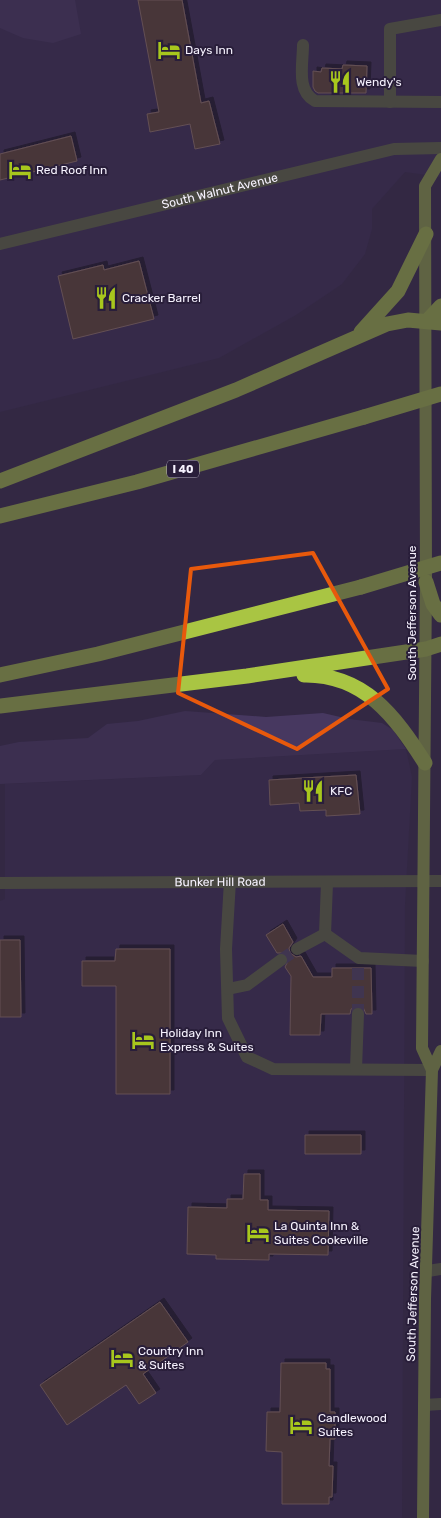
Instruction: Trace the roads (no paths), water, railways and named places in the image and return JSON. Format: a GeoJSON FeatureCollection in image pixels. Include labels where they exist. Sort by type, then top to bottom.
{"type":"FeatureCollection","features":[{"type":"Feature","properties":{"kind":"highway"},"geometry":{"type":"LineString","coordinates":[[352,341],[398,291],[426,234]]}},
{"type":"Feature","properties":{"kind":"highway"},"geometry":{"type":"LineString","coordinates":[[0,481],[236,390],[396,321],[434,322],[441,306]]}},
{"type":"Feature","properties":{"kind":"highway","name":"I 40"},"geometry":{"type":"LineString","coordinates":[[0,516],[137,482],[441,394]]}},
{"type":"Feature","properties":{"kind":"highway"},"geometry":{"type":"LineString","coordinates":[[0,676],[98,654],[361,586],[441,563]]}},
{"type":"Feature","properties":{"kind":"highway"},"geometry":{"type":"LineString","coordinates":[[426,582],[433,604],[441,615]]}},
{"type":"Feature","properties":{"kind":"highway"},"geometry":{"type":"LineString","coordinates":[[0,706],[247,676],[426,649],[441,644]]}},
{"type":"Feature","properties":{"kind":"highway"},"geometry":{"type":"LineString","coordinates":[[247,676],[322,674],[362,689],[385,707],[425,762]]}},
{"type":"Feature","properties":{"kind":"main road","name":"South Jefferson Avenue"},"geometry":{"type":"LineString","coordinates":[[423,1518],[428,1271],[436,1119],[432,1070],[422,1048],[426,582],[434,322],[426,234],[425,186],[441,159]]}},
{"type":"Feature","properties":{"kind":"main road","name":"South Jefferson Avenue"},"geometry":{"type":"LineString","coordinates":[[432,1070],[441,1051]]}},
{"type":"Feature","properties":{"kind":"street"},"geometry":{"type":"LineString","coordinates":[[390,102],[390,29],[441,20]]}},
{"type":"Feature","properties":{"kind":"street"},"geometry":{"type":"LineString","coordinates":[[303,45],[302,84],[308,98],[315,102],[441,102]]}},
{"type":"Feature","properties":{"kind":"street","name":"South Walnut Avenue"},"geometry":{"type":"LineString","coordinates":[[0,244],[394,149],[441,148]]}},
{"type":"Feature","properties":{"kind":"street"},"geometry":{"type":"LineString","coordinates":[[230,881],[226,949],[228,1018],[247,1057],[273,1068],[432,1070]]}},
{"type":"Feature","properties":{"kind":"street","name":"Bunker Hill Road"},"geometry":{"type":"LineString","coordinates":[[0,883],[441,881]]}},
{"type":"Feature","properties":{"kind":"street"},"geometry":{"type":"LineString","coordinates":[[325,934],[327,883]]}},
{"type":"Feature","properties":{"kind":"street"},"geometry":{"type":"LineString","coordinates":[[325,934],[358,963],[423,961]]}},
{"type":"Feature","properties":{"kind":"street"},"geometry":{"type":"LineString","coordinates":[[297,949],[325,934]]}},
{"type":"Feature","properties":{"kind":"street"},"geometry":{"type":"LineString","coordinates":[[228,989],[247,985],[281,960]]}},
{"type":"Feature","properties":{"kind":"street"},"geometry":{"type":"LineString","coordinates":[[356,1069],[358,1014]]}},
{"type":"Feature","properties":{"kind":"street"},"geometry":{"type":"LineString","coordinates":[[428,1271],[441,1269]]}},
{"type":"Feature","properties":{"kind":"street"},"geometry":{"type":"LineString","coordinates":[[424,1405],[441,1404]]}},
{"type":"Feature","properties":{"kind":"tunnel"},"geometry":{"type":"LineString","coordinates":[[281,960],[297,949]]}},
{"type":"Feature","properties":{"kind":"tunnel"},"geometry":{"type":"LineString","coordinates":[[358,968],[358,1014]]}},
{"type":"Feature","properties":{"kind":"place","name":"Days Inn"},"geometry":{"type":"Point","coordinates":[169,50]}},
{"type":"Feature","properties":{"kind":"place","name":"Wendy's"},"geometry":{"type":"Point","coordinates":[340,82]}},
{"type":"Feature","properties":{"kind":"place","name":"Red Roof Inn"},"geometry":{"type":"Point","coordinates":[20,170]}},
{"type":"Feature","properties":{"kind":"place","name":"Cracker Barrel"},"geometry":{"type":"Point","coordinates":[106,298]}},
{"type":"Feature","properties":{"kind":"place","name":"KFC"},"geometry":{"type":"Point","coordinates":[313,791]}},
{"type":"Feature","properties":{"kind":"place","name":"Holiday Inn Express & Suites"},"geometry":{"type":"Point","coordinates":[143,1040]}},
{"type":"Feature","properties":{"kind":"place","name":"La Quinta Inn & Suites Cookeville"},"geometry":{"type":"Point","coordinates":[258,1233]}},
{"type":"Feature","properties":{"kind":"place","name":"Country Inn & Suites"},"geometry":{"type":"Point","coordinates":[122,1358]}},
{"type":"Feature","properties":{"kind":"place","name":"Candlewood Suites"},"geometry":{"type":"Point","coordinates":[301,1425]}}]}
